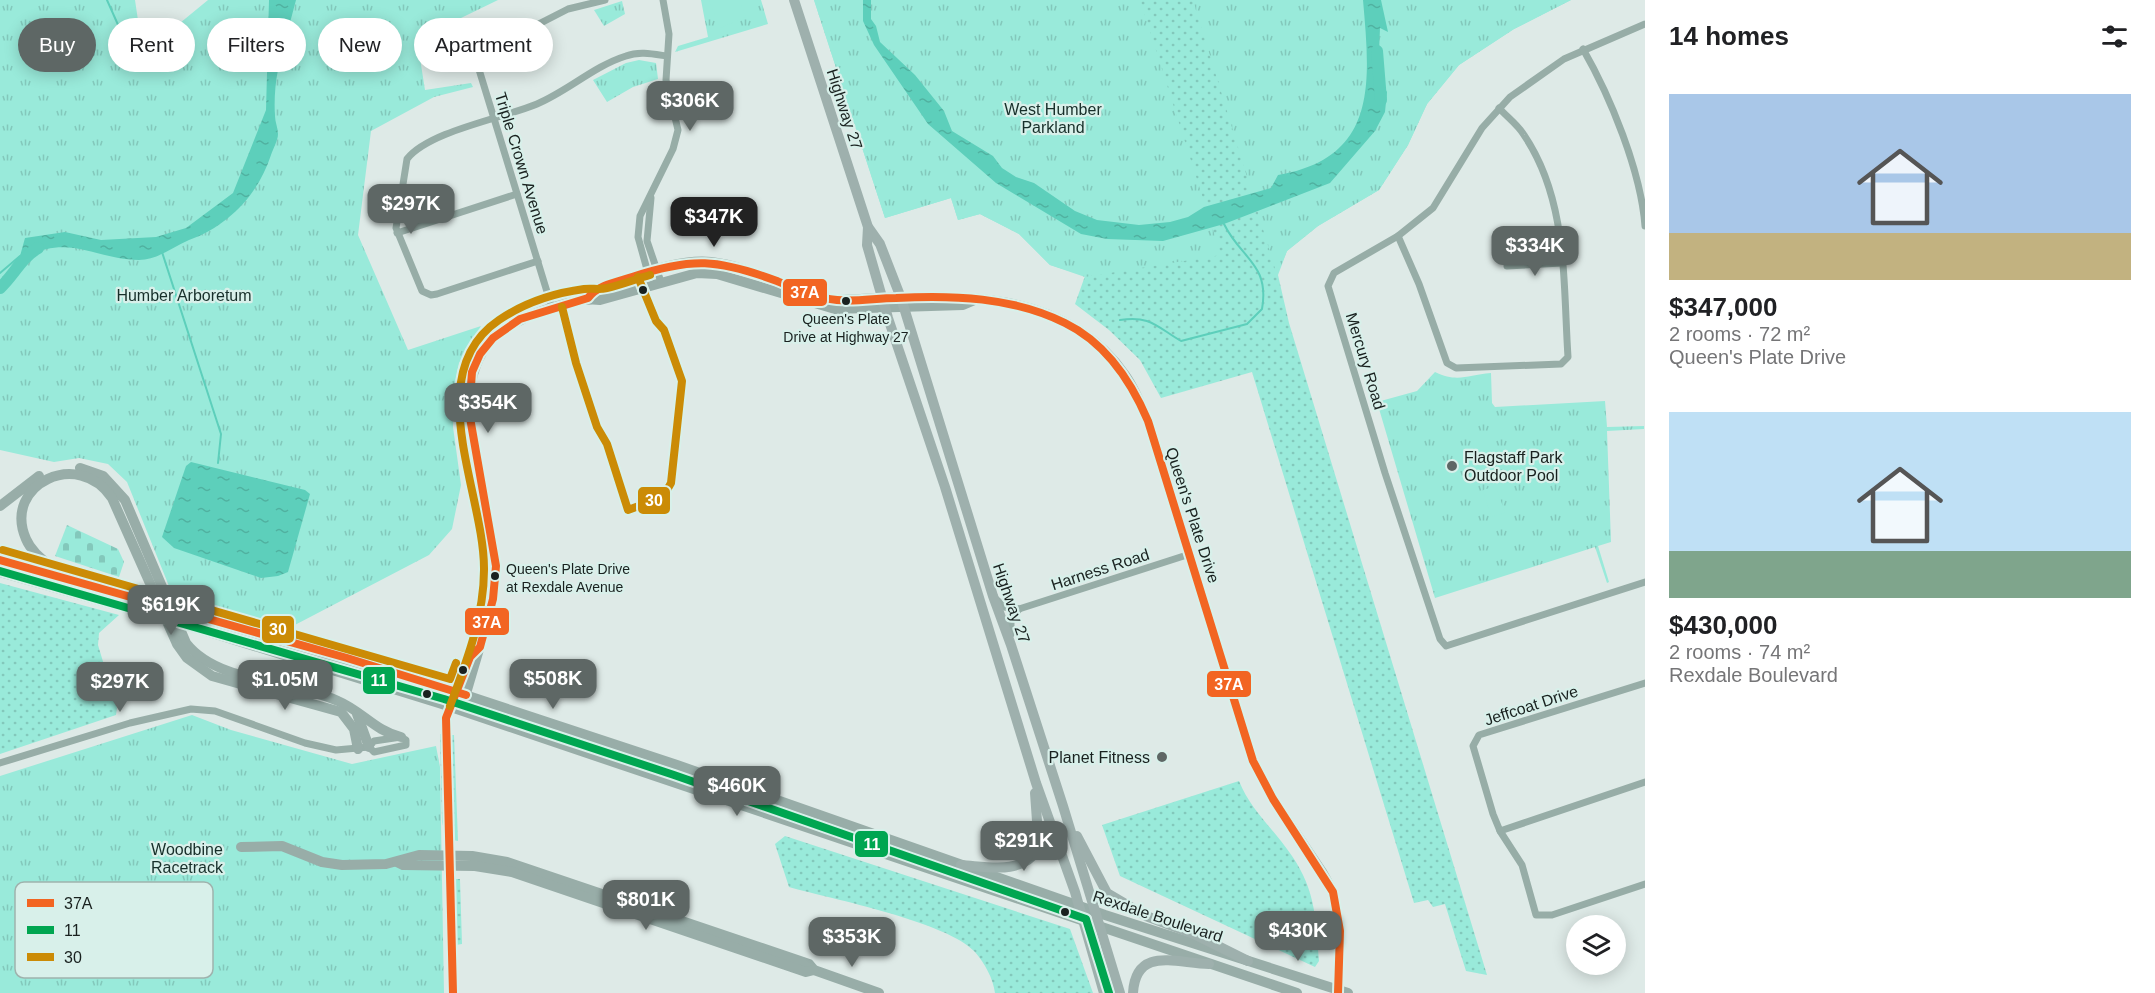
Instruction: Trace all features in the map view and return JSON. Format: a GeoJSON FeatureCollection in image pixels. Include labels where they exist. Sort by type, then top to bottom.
{"type":"FeatureCollection","features":[{"type":"Feature","properties":{"kind":"main road","name":"Highway 27"},"geometry":{"type":"LineString","coordinates":[[794,0],[868,227],[880,244],[902,303],[993,596],[1063,806],[1120,993]]}},
{"type":"Feature","properties":{"kind":"main road","name":"Highway 27"},"geometry":{"type":"LineString","coordinates":[[868,227],[867,245],[884,303],[967,557],[1036,783],[1084,922],[1104,993]]}},
{"type":"Feature","properties":{"kind":"main road","name":"Queen's Plate Drive"},"geometry":{"type":"LineString","coordinates":[[588,298],[595,288],[690,262],[710,262],[731,266],[767,284]]}},
{"type":"Feature","properties":{"kind":"main road","name":"Queen's Plate Drive"},"geometry":{"type":"LineString","coordinates":[[456,708],[470,657],[480,647],[494,599],[495,566],[469,412],[472,372],[480,354],[493,338],[520,319],[588,298],[600,300],[697,273],[767,284],[821,297],[884,303],[963,305],[977,299],[1011,302],[1058,317],[1094,341],[1114,360],[1127,377],[1148,421],[1253,761],[1273,799],[1333,892],[1340,931],[1341,992]]}},
{"type":"Feature","properties":{"kind":"main road"},"geometry":{"type":"LineString","coordinates":[[0,506],[50,471],[71,467],[103,476],[125,500],[186,643],[196,656],[209,664],[231,671],[337,700],[382,732],[401,737]]}},
{"type":"Feature","properties":{"kind":"main road"},"geometry":{"type":"LineString","coordinates":[[64,579],[29,546],[24,532],[23,513],[28,496],[42,482],[61,474],[74,473],[93,479],[112,498],[177,644],[187,658],[212,676],[341,712],[354,729],[363,748]]}},
{"type":"Feature","properties":{"kind":"main road","name":"Rexdale Boulevard"},"geometry":{"type":"LineString","coordinates":[[0,560],[347,658],[461,694],[677,765],[1094,911],[1341,992]]}},
{"type":"Feature","properties":{"kind":"main road","name":"Rexdale Boulevard"},"geometry":{"type":"LineString","coordinates":[[0,572],[190,626],[456,708],[816,828],[1100,928],[1297,993]]}},
{"type":"Feature","properties":{"kind":"main road"},"geometry":{"type":"LineString","coordinates":[[342,672],[347,658]]}},
{"type":"Feature","properties":{"kind":"main road"},"geometry":{"type":"LineString","coordinates":[[357,714],[363,748]]}},
{"type":"Feature","properties":{"kind":"main road"},"geometry":{"type":"LineString","coordinates":[[961,865],[1016,867],[1032,859],[1039,849],[1036,783]]}},
{"type":"Feature","properties":{"kind":"main road"},"geometry":{"type":"LineString","coordinates":[[1063,806],[1107,893],[1146,916],[1194,934],[1248,961]]}},
{"type":"Feature","properties":{"kind":"main road"},"geometry":{"type":"LineString","coordinates":[[241,847],[282,846],[331,864],[397,862],[403,865],[475,866],[512,872],[806,972],[814,970],[879,993]]}},
{"type":"Feature","properties":{"kind":"main road"},"geometry":{"type":"LineString","coordinates":[[1133,993],[1137,975],[1150,962],[1173,960],[1209,964]]}},
{"type":"Feature","properties":{"kind":"street","name":"Triple Crown Avenue"},"geometry":{"type":"LineString","coordinates":[[552,308],[477,66],[484,52],[568,9],[605,0]]}},
{"type":"Feature","properties":{"kind":"street"},"geometry":{"type":"LineString","coordinates":[[661,282],[653,272],[647,241],[651,198],[677,135],[677,120],[666,80],[669,34],[663,0]]}},
{"type":"Feature","properties":{"kind":"street","name":"Mercury Road"},"geometry":{"type":"LineString","coordinates":[[1645,24],[1583,50],[1545,72],[1499,108],[1482,128],[1433,208],[1398,236],[1334,273],[1328,286],[1385,472],[1440,639],[1446,646],[1645,582]]}},
{"type":"Feature","properties":{"kind":"street"},"geometry":{"type":"LineString","coordinates":[[1583,50],[1606,89],[1644,211],[1645,226]]}},
{"type":"Feature","properties":{"kind":"street"},"geometry":{"type":"LineString","coordinates":[[538,261],[431,295],[422,291],[397,233],[396,222],[405,165],[411,154],[461,128],[536,104],[622,57],[643,53],[666,56]]}},
{"type":"Feature","properties":{"kind":"street"},"geometry":{"type":"LineString","coordinates":[[1398,236],[1419,284],[1447,363],[1456,368],[1562,364],[1568,357],[1559,225],[1552,190],[1538,158],[1523,133],[1499,108]]}},
{"type":"Feature","properties":{"kind":"street"},"geometry":{"type":"LineString","coordinates":[[397,233],[517,194]]}},
{"type":"Feature","properties":{"kind":"street"},"geometry":{"type":"LineString","coordinates":[[1507,266],[1562,263]]}},
{"type":"Feature","properties":{"kind":"street","name":"Harness Road"},"geometry":{"type":"LineString","coordinates":[[1019,609],[1190,554]]}},
{"type":"Feature","properties":{"kind":"street"},"geometry":{"type":"LineString","coordinates":[[993,596],[1004,607],[1019,609],[1011,621],[1011,645]]}},
{"type":"Feature","properties":{"kind":"street","name":"Jeffcoat Drive"},"geometry":{"type":"LineString","coordinates":[[1645,683],[1479,735],[1473,746],[1500,831],[1522,865],[1536,915],[1543,918],[1645,884]]}},
{"type":"Feature","properties":{"kind":"street"},"geometry":{"type":"LineString","coordinates":[[0,763],[130,723],[191,709],[215,711],[305,743],[336,750],[363,748],[374,752],[401,748],[406,742],[401,737]]}},
{"type":"Feature","properties":{"kind":"street"},"geometry":{"type":"LineString","coordinates":[[1500,831],[1645,782]]}},
{"type":"Feature","properties":{"kind":"green space","name":"Humber Arboretum"},"geometry":{"type":"Polygon","coordinates":[[[0,0],[135,0],[138,18],[108,18],[108,72],[195,72],[195,18],[186,18],[208,0],[498,0],[461,18],[414,18],[414,72],[422,72],[425,90],[471,83],[473,87],[434,97],[371,131],[358,235],[408,350],[481,326],[459,363],[455,383],[453,427],[461,485],[452,529],[429,555],[291,627],[173,596],[127,482],[108,464],[79,458],[54,462],[0,450],[0,0]]]}},
{"type":"Feature","properties":{"kind":"green space"},"geometry":{"type":"Polygon","coordinates":[[[701,0],[761,0],[768,24],[675,52],[678,46],[708,37],[701,0]]]}},
{"type":"Feature","properties":{"kind":"green space"},"geometry":{"type":"Polygon","coordinates":[[[709,0],[739,0],[746,17],[720,28],[709,0]]]}},
{"type":"Feature","properties":{"kind":"green space"},"geometry":{"type":"Polygon","coordinates":[[[814,0],[1571,0],[1514,29],[1459,65],[1427,104],[1408,145],[1379,190],[1318,226],[1287,251],[1278,275],[1289,323],[1487,975],[1466,971],[1445,904],[1433,907],[1428,900],[1414,903],[1252,372],[1161,398],[1140,360],[1109,330],[1075,304],[1085,276],[1050,265],[1019,234],[980,214],[958,220],[951,198],[885,218],[814,0]]]}},
{"type":"Feature","properties":{"kind":"green space","name":"West Humber Parkland"},"geometry":{"type":"Polygon","coordinates":[[[814,0],[1140,0],[1221,255],[1085,277],[1050,265],[1019,234],[980,214],[958,220],[951,198],[885,218],[814,0]]]}},
{"type":"Feature","properties":{"kind":"green space"},"geometry":{"type":"Polygon","coordinates":[[[1193,0],[1571,0],[1514,29],[1459,65],[1427,104],[1408,145],[1379,190],[1318,226],[1287,251],[1277,275],[1193,0]]]}},
{"type":"Feature","properties":{"kind":"green space"},"geometry":{"type":"Polygon","coordinates":[[[622,1],[625,14],[604,26],[594,10],[622,1]]]}},
{"type":"Feature","properties":{"kind":"green space"},"geometry":{"type":"Polygon","coordinates":[[[639,60],[656,63],[658,79],[633,87],[607,102],[593,80],[626,63],[639,60]]]}},
{"type":"Feature","properties":{"kind":"green space"},"geometry":{"type":"Polygon","coordinates":[[[1435,372],[1456,378],[1491,373],[1492,403],[1495,407],[1605,401],[1607,427],[1644,426],[1644,429],[1607,431],[1611,542],[1598,546],[1609,582],[1607,583],[1595,547],[1435,598],[1377,402],[1417,391],[1435,372]]]}},
{"type":"Feature","properties":{"kind":"green space"},"geometry":{"type":"Polygon","coordinates":[[[1496,486],[1505,513],[1491,517],[1483,490],[1496,486]]]}},
{"type":"Feature","properties":{"kind":"green space"},"geometry":{"type":"Polygon","coordinates":[[[67,525],[118,549],[124,562],[119,577],[55,556],[67,525]]]}},
{"type":"Feature","properties":{"kind":"green space"},"geometry":{"type":"Polygon","coordinates":[[[0,583],[119,615],[99,633],[98,645],[117,708],[116,715],[0,754],[0,583]]]}},
{"type":"Feature","properties":{"kind":"green space","name":"Woodbine Racetrack"},"geometry":{"type":"Polygon","coordinates":[[[192,715],[231,730],[352,764],[436,746],[440,767],[444,993],[0,993],[0,776],[192,715]]]}},
{"type":"Feature","properties":{"kind":"green space"},"geometry":{"type":"Polygon","coordinates":[[[440,734],[444,734],[445,833],[442,822],[440,734]]]}},
{"type":"Feature","properties":{"kind":"green space"},"geometry":{"type":"Polygon","coordinates":[[[451,735],[454,735],[458,841],[453,840],[451,735]]]}},
{"type":"Feature","properties":{"kind":"green space"},"geometry":{"type":"Polygon","coordinates":[[[1239,781],[1250,802],[1292,856],[1306,882],[1317,933],[1319,961],[1315,967],[1120,876],[1102,825],[1239,781]]]}},
{"type":"Feature","properties":{"kind":"green space"},"geometry":{"type":"Polygon","coordinates":[[[785,836],[1070,929],[1093,993],[995,993],[982,961],[961,941],[916,921],[789,887],[775,844],[785,836]]]}},
{"type":"Feature","properties":{"kind":"green space"},"geometry":{"type":"Polygon","coordinates":[[[454,879],[460,879],[462,944],[456,945],[454,879]]]}},
{"type":"Feature","properties":{"kind":"water"},"geometry":{"type":"Polygon","coordinates":[[[269,0],[296,0],[291,18],[269,18],[269,0]]]}},
{"type":"Feature","properties":{"kind":"water"},"geometry":{"type":"Polygon","coordinates":[[[863,0],[871,0],[871,19],[876,26],[880,42],[915,75],[944,111],[952,131],[993,156],[1002,168],[1016,177],[1034,183],[1075,211],[1097,220],[1139,225],[1170,222],[1188,217],[1204,207],[1271,188],[1278,175],[1311,166],[1335,152],[1351,134],[1361,112],[1366,86],[1366,30],[1363,0],[1381,0],[1388,32],[1380,28],[1378,77],[1387,92],[1385,112],[1375,131],[1330,183],[1224,224],[1163,241],[1107,239],[1081,234],[996,183],[928,124],[874,45],[863,21],[863,0]]]}},
{"type":"Feature","properties":{"kind":"water"},"geometry":{"type":"Polygon","coordinates":[[[267,72],[278,72],[275,118],[278,136],[265,170],[250,196],[240,207],[229,218],[203,234],[159,256],[139,260],[69,248],[41,250],[25,257],[20,256],[25,238],[65,232],[101,240],[156,237],[186,228],[233,193],[266,110],[267,72]]]}},
{"type":"Feature","properties":{"kind":"water"},"geometry":{"type":"Polygon","coordinates":[[[191,462],[305,490],[310,494],[288,572],[261,578],[174,548],[162,537],[186,466],[191,462]]]}},
{"type":"Feature","properties":{"kind":"waterway"},"geometry":{"type":"LineString","coordinates":[[107,0],[115,18]]}},
{"type":"Feature","properties":{"kind":"waterway"},"geometry":{"type":"LineString","coordinates":[[1377,51],[1381,100]]}},
{"type":"Feature","properties":{"kind":"waterway"},"geometry":{"type":"LineString","coordinates":[[1120,320],[1139,319],[1153,323],[1181,341],[1247,324],[1262,309],[1262,282],[1258,272],[1224,224]]}},
{"type":"Feature","properties":{"kind":"waterway"},"geometry":{"type":"LineString","coordinates":[[0,288],[38,248]]}},
{"type":"Feature","properties":{"kind":"waterway"},"geometry":{"type":"LineString","coordinates":[[162,252],[221,434],[218,463]]}},
{"type":"Feature","properties":{"kind":"waterway"},"geometry":{"type":"LineString","coordinates":[[0,273],[20,256]]}},
{"type":"Feature","properties":{"kind":"transit line","name":"37A"},"geometry":{"type":"LineString","coordinates":[[453,993],[446,718],[470,657],[480,647],[493,599],[496,566],[469,412],[472,372],[480,354],[493,338],[520,319],[588,298],[608,284],[672,266],[705,263],[738,268],[829,299],[852,301],[939,297],[1004,303],[1045,314],[1065,323],[1080,331],[1105,352],[1134,392],[1148,421],[1253,761],[1273,799],[1333,892],[1340,931],[1338,993]]}},
{"type":"Feature","properties":{"kind":"transit line","name":"30"},"geometry":{"type":"LineString","coordinates":[[450,706],[473,640],[483,588],[482,540],[462,437],[459,403],[463,371],[475,343],[499,320],[529,304],[562,293],[607,288],[650,275]]}},
{"type":"Feature","properties":{"kind":"transit line","name":"30"},"geometry":{"type":"LineString","coordinates":[[562,307],[576,363],[597,427],[607,444],[628,510],[663,497],[671,483],[682,381],[664,330],[656,321],[638,277]]}},
{"type":"Feature","properties":{"kind":"transit line","name":"30"},"geometry":{"type":"LineString","coordinates":[[3,550],[450,679],[456,663]]}},
{"type":"Feature","properties":{"kind":"transit line","name":"37A"},"geometry":{"type":"LineString","coordinates":[[0,560],[347,658],[466,695]]}},
{"type":"Feature","properties":{"kind":"transit line","name":"11"},"geometry":{"type":"LineString","coordinates":[[0,571],[444,699],[674,775],[1086,919],[1109,993]]}},
{"type":"Feature","properties":{"kind":"place","name":"Queen's Plate Drive at Highway 27"},"geometry":{"type":"Point","coordinates":[846,301]}},
{"type":"Feature","properties":{"kind":"place","name":"Flagstaff Park Outdoor Pool"},"geometry":{"type":"Point","coordinates":[1452,466]}},
{"type":"Feature","properties":{"kind":"place","name":"Queen's Plate Drive at Rexdale Avenue"},"geometry":{"type":"Point","coordinates":[495,576]}},
{"type":"Feature","properties":{"kind":"place","name":"Planet Fitness"},"geometry":{"type":"Point","coordinates":[1162,757]}}]}
